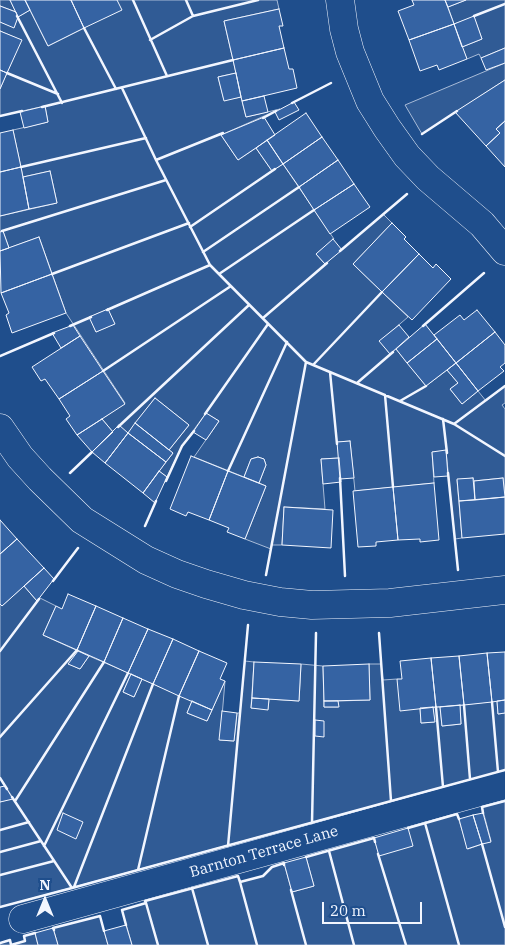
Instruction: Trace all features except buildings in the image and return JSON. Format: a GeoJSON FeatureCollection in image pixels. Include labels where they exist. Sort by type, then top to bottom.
{"type":"FeatureCollection","features":[{"type":"Feature","properties":{"kind":"street"},"geometry":{"type":"LineString","coordinates":[[340,0],[344,29],[350,52],[370,101],[387,128],[412,162],[482,224],[505,251]]}},
{"type":"Feature","properties":{"kind":"street"},"geometry":{"type":"LineString","coordinates":[[2,434],[40,480],[82,520],[146,560],[206,584],[280,602],[312,605],[390,603],[505,590]]}},
{"type":"Feature","properties":{"kind":"street","name":"Barnton Terrace Lane"},"geometry":{"type":"LineString","coordinates":[[24,919],[505,785]]}},
{"type":"Feature","properties":{"kind":"shaded area"},"geometry":{"type":"Polygon","coordinates":[[[0,0],[10,0],[16,12],[0,6],[0,0]]]}},
{"type":"Feature","properties":{"kind":"shaded area"},"geometry":{"type":"Polygon","coordinates":[[[117,0],[277,0],[279,9],[224,21],[236,73],[218,77],[224,100],[241,97],[246,117],[280,109],[221,135],[238,160],[256,148],[272,171],[283,164],[334,239],[316,254],[325,264],[383,214],[392,223],[353,264],[408,317],[380,341],[390,354],[396,349],[426,386],[447,370],[458,383],[450,389],[462,404],[478,391],[486,401],[505,386],[505,403],[502,405],[505,409],[505,497],[503,478],[474,481],[473,478],[457,480],[462,538],[455,539],[446,451],[432,452],[434,483],[355,491],[350,441],[338,442],[339,458],[321,459],[325,509],[284,507],[282,545],[272,545],[271,549],[245,539],[266,486],[259,483],[266,465],[264,459],[258,457],[251,459],[244,477],[194,457],[219,421],[206,413],[182,446],[167,477],[159,471],[173,453],[169,450],[189,425],[155,398],[128,433],[113,432],[102,419],[125,403],[66,313],[39,237],[9,248],[3,231],[0,232],[0,216],[57,203],[50,171],[23,177],[13,130],[48,122],[45,106],[0,116],[0,89],[21,40],[0,31],[0,22],[14,27],[18,17],[30,10],[48,46],[84,28],[117,0]],[[108,309],[90,317],[96,332],[114,324],[108,309]]]}},
{"type":"Feature","properties":{"kind":"shaded area"},"geometry":{"type":"Polygon","coordinates":[[[466,0],[505,0],[505,48],[481,58],[479,54],[467,59],[462,47],[482,39],[474,17],[454,24],[448,7],[466,0]]]}},
{"type":"Feature","properties":{"kind":"shaded area"},"geometry":{"type":"Polygon","coordinates":[[[505,63],[505,80],[422,134],[405,105],[505,63]]]}},
{"type":"Feature","properties":{"kind":"shaded area"},"geometry":{"type":"Polygon","coordinates":[[[24,586],[37,601],[40,598],[56,606],[43,635],[78,651],[69,664],[80,669],[89,656],[131,674],[123,692],[134,697],[142,679],[192,701],[187,713],[207,721],[225,681],[220,740],[234,741],[237,713],[240,713],[245,661],[254,662],[251,708],[268,709],[269,699],[299,701],[301,664],[323,666],[324,707],[338,707],[338,701],[370,700],[369,664],[381,664],[383,680],[397,679],[420,708],[421,723],[434,722],[433,707],[440,707],[442,726],[461,724],[460,705],[497,701],[498,714],[505,713],[505,770],[0,907],[0,802],[13,798],[0,778],[0,604],[2,606],[24,586]]]}},
{"type":"Feature","properties":{"kind":"shaded area"},"geometry":{"type":"Polygon","coordinates":[[[505,801],[505,945],[132,945],[122,910],[146,903],[145,901],[238,876],[241,882],[263,876],[272,867],[284,863],[292,892],[314,886],[306,857],[374,838],[379,855],[408,828],[457,814],[468,849],[491,841],[482,807],[505,801]]]}},
{"type":"Feature","properties":{"kind":"shaded area"},"geometry":{"type":"Polygon","coordinates":[[[100,916],[108,945],[58,945],[53,928],[100,916]]]}},
{"type":"Feature","properties":{"kind":"shaded area"},"geometry":{"type":"Polygon","coordinates":[[[35,933],[38,945],[12,945],[25,941],[24,936],[35,933]]]}},
{"type":"Feature","properties":{"kind":"shaded area"},"geometry":{"type":"Polygon","coordinates":[[[10,940],[12,945],[0,945],[0,943],[10,940]]]}},
{"type":"Feature","properties":{"kind":"wall"},"geometry":{"type":"LineString","coordinates":[[133,0],[167,76]]}},
{"type":"Feature","properties":{"kind":"wall"},"geometry":{"type":"LineString","coordinates":[[186,0],[193,16]]}},
{"type":"Feature","properties":{"kind":"wall"},"geometry":{"type":"LineString","coordinates":[[150,40],[193,16],[258,0]]}},
{"type":"Feature","properties":{"kind":"wall"},"geometry":{"type":"LineString","coordinates":[[474,16],[505,4]]}},
{"type":"Feature","properties":{"kind":"wall"},"geometry":{"type":"LineString","coordinates":[[17,16],[62,103]]}},
{"type":"Feature","properties":{"kind":"wall"},"geometry":{"type":"LineString","coordinates":[[84,28],[116,89]]}},
{"type":"Feature","properties":{"kind":"wall"},"geometry":{"type":"LineString","coordinates":[[42,107],[233,60]]}},
{"type":"Feature","properties":{"kind":"wall"},"geometry":{"type":"LineString","coordinates":[[7,73],[58,94]]}},
{"type":"Feature","properties":{"kind":"wall"},"geometry":{"type":"LineString","coordinates":[[292,103],[331,83]]}},
{"type":"Feature","properties":{"kind":"wall"},"geometry":{"type":"LineString","coordinates":[[122,88],[156,160],[210,265],[306,362],[454,424],[505,456]]}},
{"type":"Feature","properties":{"kind":"wall"},"geometry":{"type":"LineString","coordinates":[[0,116],[22,111]]}},
{"type":"Feature","properties":{"kind":"wall"},"geometry":{"type":"LineString","coordinates":[[263,118],[276,111]]}},
{"type":"Feature","properties":{"kind":"wall"},"geometry":{"type":"LineString","coordinates":[[422,134],[457,111]]}},
{"type":"Feature","properties":{"kind":"wall"},"geometry":{"type":"LineString","coordinates":[[156,160],[223,133]]}},
{"type":"Feature","properties":{"kind":"wall"},"geometry":{"type":"LineString","coordinates":[[21,167],[146,138]]}},
{"type":"Feature","properties":{"kind":"wall"},"geometry":{"type":"LineString","coordinates":[[190,227],[275,169]]}},
{"type":"Feature","properties":{"kind":"wall"},"geometry":{"type":"LineString","coordinates":[[2,231],[166,180]]}},
{"type":"Feature","properties":{"kind":"wall"},"geometry":{"type":"LineString","coordinates":[[203,252],[299,187]]}},
{"type":"Feature","properties":{"kind":"wall"},"geometry":{"type":"LineString","coordinates":[[340,251],[407,194]]}},
{"type":"Feature","properties":{"kind":"wall"},"geometry":{"type":"LineString","coordinates":[[219,274],[314,210]]}},
{"type":"Feature","properties":{"kind":"wall"},"geometry":{"type":"LineString","coordinates":[[52,274],[189,223]]}},
{"type":"Feature","properties":{"kind":"wall"},"geometry":{"type":"LineString","coordinates":[[263,318],[327,263]]}},
{"type":"Feature","properties":{"kind":"wall"},"geometry":{"type":"LineString","coordinates":[[107,310],[210,265]]}},
{"type":"Feature","properties":{"kind":"wall"},"geometry":{"type":"LineString","coordinates":[[423,326],[484,273]]}},
{"type":"Feature","properties":{"kind":"wall"},"geometry":{"type":"LineString","coordinates":[[103,371],[231,286]]}},
{"type":"Feature","properties":{"kind":"wall"},"geometry":{"type":"LineString","coordinates":[[313,365],[382,292]]}},
{"type":"Feature","properties":{"kind":"wall"},"geometry":{"type":"LineString","coordinates":[[118,427],[249,305]]}},
{"type":"Feature","properties":{"kind":"wall"},"geometry":{"type":"LineString","coordinates":[[70,326],[91,317]]}},
{"type":"Feature","properties":{"kind":"wall"},"geometry":{"type":"LineString","coordinates":[[205,414],[268,324]]}},
{"type":"Feature","properties":{"kind":"wall"},"geometry":{"type":"LineString","coordinates":[[0,356],[54,333]]}},
{"type":"Feature","properties":{"kind":"wall"},"geometry":{"type":"LineString","coordinates":[[228,471],[287,342]]}},
{"type":"Feature","properties":{"kind":"wall"},"geometry":{"type":"LineString","coordinates":[[357,383],[393,352]]}},
{"type":"Feature","properties":{"kind":"wall"},"geometry":{"type":"LineString","coordinates":[[266,575],[306,362]]}},
{"type":"Feature","properties":{"kind":"wall"},"geometry":{"type":"LineString","coordinates":[[330,372],[337,444]]}},
{"type":"Feature","properties":{"kind":"wall"},"geometry":{"type":"LineString","coordinates":[[400,401],[426,386]]}},
{"type":"Feature","properties":{"kind":"wall"},"geometry":{"type":"LineString","coordinates":[[454,424],[505,386]]}},
{"type":"Feature","properties":{"kind":"wall"},"geometry":{"type":"LineString","coordinates":[[385,395],[393,487]]}},
{"type":"Feature","properties":{"kind":"wall"},"geometry":{"type":"LineString","coordinates":[[443,419],[447,453]]}},
{"type":"Feature","properties":{"kind":"wall"},"geometry":{"type":"LineString","coordinates":[[166,481],[182,446],[194,431]]}},
{"type":"Feature","properties":{"kind":"wall"},"geometry":{"type":"LineString","coordinates":[[70,473],[92,452]]}},
{"type":"Feature","properties":{"kind":"wall"},"geometry":{"type":"LineString","coordinates":[[448,473],[458,570]]}},
{"type":"Feature","properties":{"kind":"wall"},"geometry":{"type":"LineString","coordinates":[[340,478],[345,576]]}},
{"type":"Feature","properties":{"kind":"wall"},"geometry":{"type":"LineString","coordinates":[[145,526],[156,501]]}},
{"type":"Feature","properties":{"kind":"wall"},"geometry":{"type":"LineString","coordinates":[[53,581],[78,548]]}},
{"type":"Feature","properties":{"kind":"wall"},"geometry":{"type":"LineString","coordinates":[[0,651],[39,599]]}},
{"type":"Feature","properties":{"kind":"wall"},"geometry":{"type":"LineString","coordinates":[[228,846],[248,625]]}},
{"type":"Feature","properties":{"kind":"wall"},"geometry":{"type":"LineString","coordinates":[[312,823],[316,633]]}},
{"type":"Feature","properties":{"kind":"wall"},"geometry":{"type":"LineString","coordinates":[[379,633],[391,801]]}},
{"type":"Feature","properties":{"kind":"wall"},"geometry":{"type":"LineString","coordinates":[[0,737],[77,650]]}},
{"type":"Feature","properties":{"kind":"wall"},"geometry":{"type":"LineString","coordinates":[[15,801],[104,662]]}},
{"type":"Feature","properties":{"kind":"wall"},"geometry":{"type":"LineString","coordinates":[[44,846],[128,673]]}},
{"type":"Feature","properties":{"kind":"wall"},"geometry":{"type":"LineString","coordinates":[[74,887],[153,684]]}},
{"type":"Feature","properties":{"kind":"wall"},"geometry":{"type":"LineString","coordinates":[[138,870],[179,696]]}},
{"type":"Feature","properties":{"kind":"wall"},"geometry":{"type":"LineString","coordinates":[[492,702],[498,772]]}},
{"type":"Feature","properties":{"kind":"wall"},"geometry":{"type":"LineString","coordinates":[[464,705],[470,779]]}},
{"type":"Feature","properties":{"kind":"wall"},"geometry":{"type":"LineString","coordinates":[[436,707],[443,787]]}},
{"type":"Feature","properties":{"kind":"wall"},"geometry":{"type":"LineString","coordinates":[[12,797],[72,888],[505,770]]}},
{"type":"Feature","properties":{"kind":"wall"},"geometry":{"type":"LineString","coordinates":[[0,778],[7,789]]}},
{"type":"Feature","properties":{"kind":"wall"},"geometry":{"type":"LineString","coordinates":[[483,813],[482,807],[505,801]]}},
{"type":"Feature","properties":{"kind":"wall"},"geometry":{"type":"LineString","coordinates":[[408,828],[457,814],[459,819]]}},
{"type":"Feature","properties":{"kind":"wall"},"geometry":{"type":"LineString","coordinates":[[0,830],[29,822]]}},
{"type":"Feature","properties":{"kind":"wall"},"geometry":{"type":"LineString","coordinates":[[425,823],[459,945]]}},
{"type":"Feature","properties":{"kind":"wall"},"geometry":{"type":"LineString","coordinates":[[306,857],[374,838],[375,842]]}},
{"type":"Feature","properties":{"kind":"wall"},"geometry":{"type":"LineString","coordinates":[[0,852],[41,841]]}},
{"type":"Feature","properties":{"kind":"wall"},"geometry":{"type":"LineString","coordinates":[[482,844],[505,927]]}},
{"type":"Feature","properties":{"kind":"wall"},"geometry":{"type":"LineString","coordinates":[[329,851],[354,945]]}},
{"type":"Feature","properties":{"kind":"wall"},"geometry":{"type":"LineString","coordinates":[[378,854],[406,945]]}},
{"type":"Feature","properties":{"kind":"wall"},"geometry":{"type":"LineString","coordinates":[[0,875],[54,861]]}},
{"type":"Feature","properties":{"kind":"wall"},"geometry":{"type":"LineString","coordinates":[[126,925],[122,910],[146,903],[145,901],[238,876],[240,882],[263,876],[272,867],[284,863],[284,865]]}},
{"type":"Feature","properties":{"kind":"wall"},"geometry":{"type":"LineString","coordinates":[[240,882],[257,945]]}},
{"type":"Feature","properties":{"kind":"wall"},"geometry":{"type":"LineString","coordinates":[[0,907],[72,888]]}},
{"type":"Feature","properties":{"kind":"wall"},"geometry":{"type":"LineString","coordinates":[[192,888],[208,945]]}},
{"type":"Feature","properties":{"kind":"wall"},"geometry":{"type":"LineString","coordinates":[[291,890],[306,945]]}},
{"type":"Feature","properties":{"kind":"wall"},"geometry":{"type":"LineString","coordinates":[[146,903],[158,945]]}},
{"type":"Feature","properties":{"kind":"wall"},"geometry":{"type":"LineString","coordinates":[[54,930],[53,928],[100,916],[104,931]]}},
{"type":"Feature","properties":{"kind":"wall"},"geometry":{"type":"LineString","coordinates":[[0,943],[10,940],[11,945],[25,941],[24,936],[35,933]]}}]}
